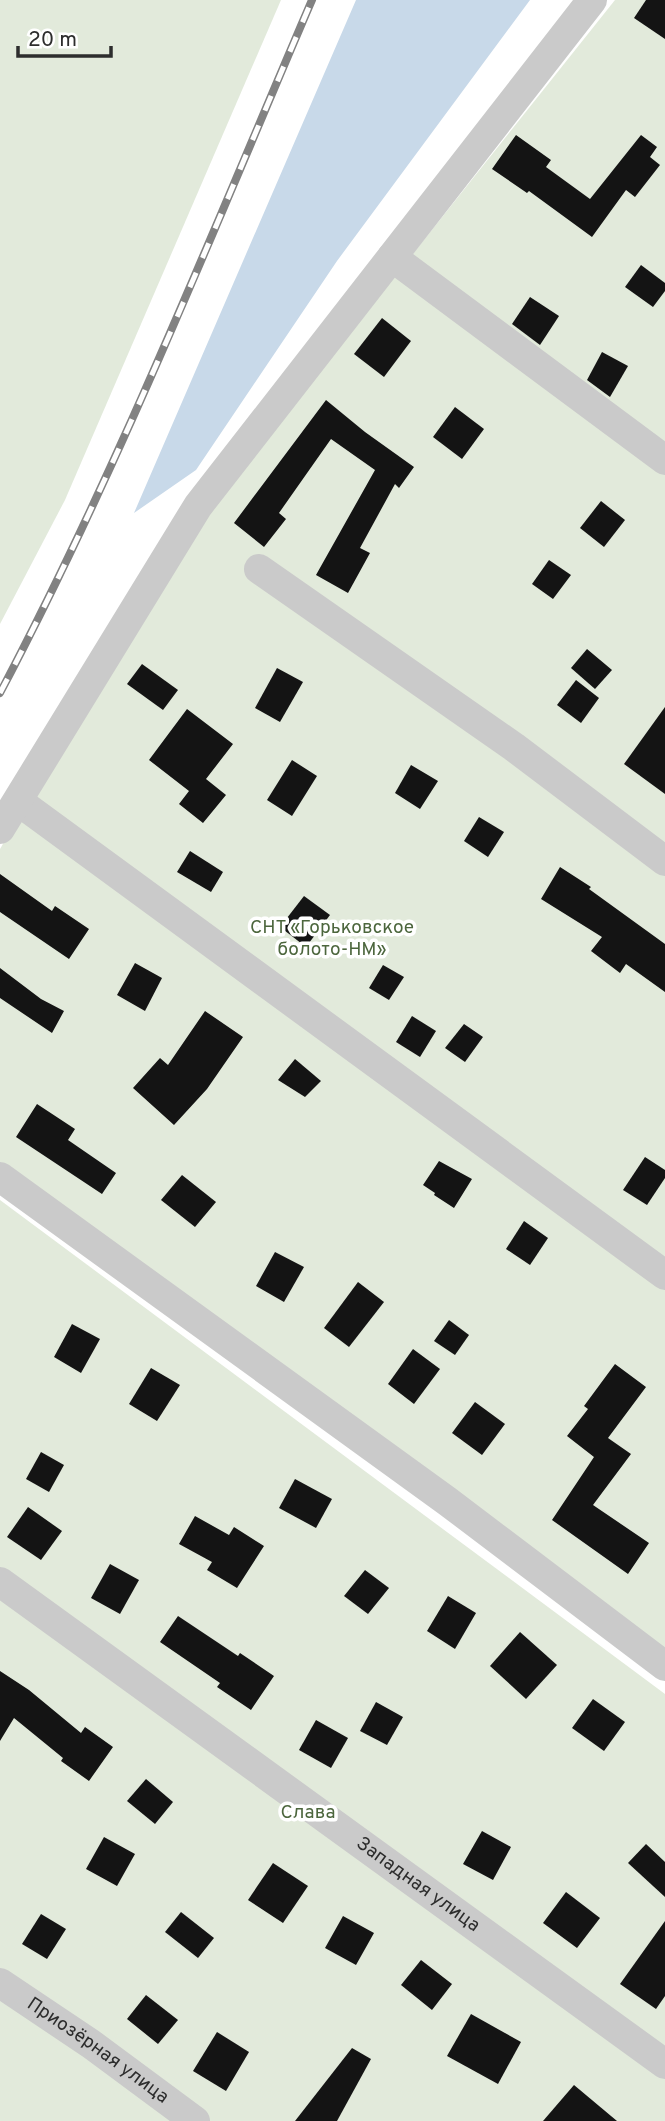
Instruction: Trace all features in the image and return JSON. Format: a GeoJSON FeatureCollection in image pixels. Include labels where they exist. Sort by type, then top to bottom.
{"type":"FeatureCollection","features":[{"type":"Feature","properties":{"kind":"street"},"geometry":{"type":"LineString","coordinates":[[0,829],[198,506],[592,0]]}},
{"type":"Feature","properties":{"kind":"street"},"geometry":{"type":"LineString","coordinates":[[392,257],[665,460]]}},
{"type":"Feature","properties":{"kind":"street"},"geometry":{"type":"LineString","coordinates":[[260,569],[514,747],[665,861]]}},
{"type":"Feature","properties":{"kind":"street"},"geometry":{"type":"LineString","coordinates":[[18,800],[665,1275]]}},
{"type":"Feature","properties":{"kind":"street"},"geometry":{"type":"LineString","coordinates":[[0,1177],[447,1502],[665,1666]]}},
{"type":"Feature","properties":{"kind":"street","name":"Западная улица"},"geometry":{"type":"LineString","coordinates":[[0,1582],[665,2064]]}},
{"type":"Feature","properties":{"kind":"street","name":"Приозёрная улица"},"geometry":{"type":"LineString","coordinates":[[0,1983],[91,2044],[195,2121]]}},
{"type":"Feature","properties":{"kind":"green space"},"geometry":{"type":"Polygon","coordinates":[[[0,0],[281,0],[65,500],[0,624],[0,0]]]}},
{"type":"Feature","properties":{"kind":"green space","name":"СНТ «Горьковское болото-НМ»"},"geometry":{"type":"Polygon","coordinates":[[[615,0],[665,0],[665,1654],[0,1168],[0,849],[165,565],[615,0]]]}},
{"type":"Feature","properties":{"kind":"green space","name":"Слава"},"geometry":{"type":"Polygon","coordinates":[[[0,1200],[665,1694],[665,2121],[0,2121],[0,1200]]]}},
{"type":"Feature","properties":{"kind":"water"},"geometry":{"type":"Polygon","coordinates":[[[356,0],[530,0],[337,261],[196,470],[134,513],[356,0]]]}},
{"type":"Feature","properties":{"kind":"building"},"geometry":{"type":"Polygon","coordinates":[[[646,0],[665,0],[665,39],[634,18],[646,0]]]}},
{"type":"Feature","properties":{"kind":"building"},"geometry":{"type":"Polygon","coordinates":[[[516,135],[551,160],[546,167],[590,199],[641,135],[657,147],[650,157],[660,165],[635,197],[626,190],[592,237],[529,191],[527,193],[492,169],[516,135]]]}},
{"type":"Feature","properties":{"kind":"building"},"geometry":{"type":"Polygon","coordinates":[[[641,265],[665,283],[665,291],[653,307],[625,287],[641,265]]]}},
{"type":"Feature","properties":{"kind":"building"},"geometry":{"type":"Polygon","coordinates":[[[530,297],[559,316],[540,345],[512,324],[530,297]]]}},
{"type":"Feature","properties":{"kind":"building"},"geometry":{"type":"Polygon","coordinates":[[[382,318],[411,341],[384,377],[354,354],[382,318]]]}},
{"type":"Feature","properties":{"kind":"building"},"geometry":{"type":"Polygon","coordinates":[[[602,352],[628,366],[610,397],[587,380],[602,352]]]}},
{"type":"Feature","properties":{"kind":"building"},"geometry":{"type":"Polygon","coordinates":[[[326,400],[414,467],[399,488],[395,484],[360,548],[370,553],[348,593],[316,575],[375,470],[331,439],[279,513],[286,519],[264,547],[234,523],[326,400]]]}},
{"type":"Feature","properties":{"kind":"building"},"geometry":{"type":"Polygon","coordinates":[[[455,407],[484,429],[462,459],[433,437],[455,407]]]}},
{"type":"Feature","properties":{"kind":"building"},"geometry":{"type":"Polygon","coordinates":[[[601,501],[625,520],[604,547],[580,528],[601,501]]]}},
{"type":"Feature","properties":{"kind":"building"},"geometry":{"type":"Polygon","coordinates":[[[549,560],[571,575],[553,599],[532,584],[549,560]]]}},
{"type":"Feature","properties":{"kind":"building"},"geometry":{"type":"Polygon","coordinates":[[[587,649],[612,670],[595,689],[571,668],[587,649]]]}},
{"type":"Feature","properties":{"kind":"building"},"geometry":{"type":"Polygon","coordinates":[[[142,664],[178,690],[163,710],[127,684],[142,664]]]}},
{"type":"Feature","properties":{"kind":"building"},"geometry":{"type":"Polygon","coordinates":[[[277,668],[303,682],[280,722],[255,708],[277,668]]]}},
{"type":"Feature","properties":{"kind":"building"},"geometry":{"type":"Polygon","coordinates":[[[576,680],[599,698],[581,723],[557,705],[576,680]]]}},
{"type":"Feature","properties":{"kind":"building"},"geometry":{"type":"Polygon","coordinates":[[[665,707],[665,794],[624,764],[665,707]]]}},
{"type":"Feature","properties":{"kind":"building"},"geometry":{"type":"Polygon","coordinates":[[[187,709],[233,744],[206,779],[226,795],[203,823],[179,804],[189,791],[149,760],[187,709]]]}},
{"type":"Feature","properties":{"kind":"building"},"geometry":{"type":"Polygon","coordinates":[[[292,760],[317,776],[292,816],[267,800],[292,760]]]}},
{"type":"Feature","properties":{"kind":"building"},"geometry":{"type":"Polygon","coordinates":[[[411,765],[438,781],[420,809],[395,793],[411,765]]]}},
{"type":"Feature","properties":{"kind":"building"},"geometry":{"type":"Polygon","coordinates":[[[479,817],[504,832],[488,857],[464,841],[479,817]]]}},
{"type":"Feature","properties":{"kind":"building"},"geometry":{"type":"Polygon","coordinates":[[[190,851],[223,872],[211,892],[177,872],[190,851]]]}},
{"type":"Feature","properties":{"kind":"building"},"geometry":{"type":"Polygon","coordinates":[[[560,867],[591,887],[589,889],[665,944],[665,992],[626,964],[620,973],[591,951],[602,937],[541,899],[560,867]]]}},
{"type":"Feature","properties":{"kind":"building"},"geometry":{"type":"Polygon","coordinates":[[[0,874],[52,911],[55,906],[89,929],[69,959],[0,912],[0,874]]]}},
{"type":"Feature","properties":{"kind":"building"},"geometry":{"type":"Polygon","coordinates":[[[304,896],[330,915],[306,947],[280,927],[304,896]]]}},
{"type":"Feature","properties":{"kind":"building"},"geometry":{"type":"Polygon","coordinates":[[[135,963],[162,978],[145,1011],[117,995],[135,963]]]}},
{"type":"Feature","properties":{"kind":"building"},"geometry":{"type":"Polygon","coordinates":[[[383,965],[404,977],[389,1000],[369,988],[383,965]]]}},
{"type":"Feature","properties":{"kind":"building"},"geometry":{"type":"Polygon","coordinates":[[[0,968],[41,999],[64,1011],[52,1033],[0,998],[0,968]]]}},
{"type":"Feature","properties":{"kind":"building"},"geometry":{"type":"Polygon","coordinates":[[[205,1011],[243,1037],[207,1089],[174,1125],[133,1088],[160,1058],[168,1065],[205,1011]]]}},
{"type":"Feature","properties":{"kind":"building"},"geometry":{"type":"Polygon","coordinates":[[[412,1016],[436,1031],[420,1057],[396,1042],[412,1016]]]}},
{"type":"Feature","properties":{"kind":"building"},"geometry":{"type":"Polygon","coordinates":[[[464,1024],[483,1037],[465,1062],[445,1048],[464,1024]]]}},
{"type":"Feature","properties":{"kind":"building"},"geometry":{"type":"Polygon","coordinates":[[[295,1059],[321,1081],[305,1097],[278,1080],[295,1059]]]}},
{"type":"Feature","properties":{"kind":"building"},"geometry":{"type":"Polygon","coordinates":[[[37,1104],[75,1129],[68,1140],[116,1173],[102,1194],[16,1137],[37,1104]]]}},
{"type":"Feature","properties":{"kind":"building"},"geometry":{"type":"Polygon","coordinates":[[[645,1157],[665,1170],[665,1178],[647,1205],[623,1190],[645,1157]]]}},
{"type":"Feature","properties":{"kind":"building"},"geometry":{"type":"Polygon","coordinates":[[[439,1161],[472,1179],[454,1208],[423,1185],[439,1161]]]}},
{"type":"Feature","properties":{"kind":"building"},"geometry":{"type":"Polygon","coordinates":[[[182,1175],[216,1202],[195,1227],[161,1200],[182,1175]]]}},
{"type":"Feature","properties":{"kind":"building"},"geometry":{"type":"Polygon","coordinates":[[[524,1221],[548,1238],[530,1265],[506,1249],[524,1221]]]}},
{"type":"Feature","properties":{"kind":"building"},"geometry":{"type":"Polygon","coordinates":[[[275,1252],[304,1267],[284,1302],[256,1286],[275,1252]]]}},
{"type":"Feature","properties":{"kind":"building"},"geometry":{"type":"Polygon","coordinates":[[[358,1282],[384,1302],[349,1347],[324,1328],[358,1282]]]}},
{"type":"Feature","properties":{"kind":"building"},"geometry":{"type":"Polygon","coordinates":[[[449,1320],[469,1335],[455,1355],[434,1341],[449,1320]]]}},
{"type":"Feature","properties":{"kind":"building"},"geometry":{"type":"Polygon","coordinates":[[[72,1324],[100,1339],[81,1373],[54,1357],[72,1324]]]}},
{"type":"Feature","properties":{"kind":"building"},"geometry":{"type":"Polygon","coordinates":[[[413,1349],[440,1369],[414,1404],[388,1384],[413,1349]]]}},
{"type":"Feature","properties":{"kind":"building"},"geometry":{"type":"Polygon","coordinates":[[[615,1364],[646,1387],[608,1438],[631,1454],[593,1505],[649,1543],[628,1574],[552,1520],[594,1457],[567,1436],[588,1409],[584,1406],[615,1364]]]}},
{"type":"Feature","properties":{"kind":"building"},"geometry":{"type":"Polygon","coordinates":[[[151,1368],[180,1385],[157,1421],[129,1404],[151,1368]]]}},
{"type":"Feature","properties":{"kind":"building"},"geometry":{"type":"Polygon","coordinates":[[[475,1402],[505,1424],[482,1455],[452,1433],[475,1402]]]}},
{"type":"Feature","properties":{"kind":"building"},"geometry":{"type":"Polygon","coordinates":[[[41,1452],[64,1465],[49,1492],[26,1479],[41,1452]]]}},
{"type":"Feature","properties":{"kind":"building"},"geometry":{"type":"Polygon","coordinates":[[[295,1479],[332,1499],[316,1528],[279,1508],[295,1479]]]}},
{"type":"Feature","properties":{"kind":"building"},"geometry":{"type":"Polygon","coordinates":[[[28,1507],[62,1531],[41,1560],[7,1537],[28,1507]]]}},
{"type":"Feature","properties":{"kind":"building"},"geometry":{"type":"Polygon","coordinates":[[[195,1516],[229,1535],[234,1527],[264,1546],[237,1588],[207,1570],[212,1562],[179,1544],[195,1516]]]}},
{"type":"Feature","properties":{"kind":"building"},"geometry":{"type":"Polygon","coordinates":[[[110,1564],[139,1580],[120,1614],[91,1598],[110,1564]]]}},
{"type":"Feature","properties":{"kind":"building"},"geometry":{"type":"Polygon","coordinates":[[[365,1570],[389,1588],[368,1614],[344,1596],[365,1570]]]}},
{"type":"Feature","properties":{"kind":"building"},"geometry":{"type":"Polygon","coordinates":[[[448,1596],[476,1613],[455,1649],[427,1631],[448,1596]]]}},
{"type":"Feature","properties":{"kind":"building"},"geometry":{"type":"Polygon","coordinates":[[[178,1616],[238,1656],[240,1653],[274,1676],[251,1710],[217,1687],[220,1683],[160,1642],[178,1616]]]}},
{"type":"Feature","properties":{"kind":"building"},"geometry":{"type":"Polygon","coordinates":[[[520,1632],[557,1665],[526,1699],[490,1666],[520,1632]]]}},
{"type":"Feature","properties":{"kind":"building"},"geometry":{"type":"Polygon","coordinates":[[[0,1671],[29,1690],[81,1733],[85,1727],[113,1747],[89,1781],[61,1761],[63,1758],[14,1718],[0,1741],[0,1671]]]}},
{"type":"Feature","properties":{"kind":"building"},"geometry":{"type":"Polygon","coordinates":[[[593,1699],[625,1722],[604,1751],[572,1728],[593,1699]]]}},
{"type":"Feature","properties":{"kind":"building"},"geometry":{"type":"Polygon","coordinates":[[[376,1702],[403,1717],[387,1745],[360,1731],[376,1702]]]}},
{"type":"Feature","properties":{"kind":"building"},"geometry":{"type":"Polygon","coordinates":[[[316,1720],[348,1738],[331,1768],[299,1750],[316,1720]]]}},
{"type":"Feature","properties":{"kind":"building"},"geometry":{"type":"Polygon","coordinates":[[[146,1779],[173,1802],[155,1824],[127,1801],[146,1779]]]}},
{"type":"Feature","properties":{"kind":"building"},"geometry":{"type":"Polygon","coordinates":[[[482,1831],[511,1847],[493,1880],[463,1864],[482,1831]]]}},
{"type":"Feature","properties":{"kind":"building"},"geometry":{"type":"Polygon","coordinates":[[[104,1837],[135,1854],[117,1886],[86,1869],[104,1837]]]}},
{"type":"Feature","properties":{"kind":"building"},"geometry":{"type":"Polygon","coordinates":[[[646,1844],[665,1862],[665,1897],[628,1863],[646,1844]]]}},
{"type":"Feature","properties":{"kind":"building"},"geometry":{"type":"Polygon","coordinates":[[[273,1863],[308,1886],[283,1923],[248,1900],[273,1863]]]}},
{"type":"Feature","properties":{"kind":"building"},"geometry":{"type":"Polygon","coordinates":[[[566,1892],[600,1918],[577,1948],[543,1923],[566,1892]]]}},
{"type":"Feature","properties":{"kind":"building"},"geometry":{"type":"Polygon","coordinates":[[[181,1912],[214,1938],[198,1958],[165,1932],[181,1912]]]}},
{"type":"Feature","properties":{"kind":"building"},"geometry":{"type":"Polygon","coordinates":[[[41,1914],[66,1929],[47,1959],[22,1944],[41,1914]]]}},
{"type":"Feature","properties":{"kind":"building"},"geometry":{"type":"Polygon","coordinates":[[[343,1916],[374,1933],[356,1965],[325,1948],[343,1916]]]}},
{"type":"Feature","properties":{"kind":"building"},"geometry":{"type":"Polygon","coordinates":[[[665,1921],[665,1996],[656,2009],[620,1984],[665,1921]]]}},
{"type":"Feature","properties":{"kind":"building"},"geometry":{"type":"Polygon","coordinates":[[[421,1960],[452,1984],[432,2010],[401,1985],[421,1960]]]}},
{"type":"Feature","properties":{"kind":"building"},"geometry":{"type":"Polygon","coordinates":[[[146,1995],[178,2020],[158,2044],[127,2019],[146,1995]]]}},
{"type":"Feature","properties":{"kind":"building"},"geometry":{"type":"Polygon","coordinates":[[[471,2014],[521,2042],[498,2084],[447,2056],[471,2014]]]}},
{"type":"Feature","properties":{"kind":"building"},"geometry":{"type":"Polygon","coordinates":[[[217,2032],[249,2052],[226,2091],[193,2071],[217,2032]]]}},
{"type":"Feature","properties":{"kind":"building"},"geometry":{"type":"Polygon","coordinates":[[[352,2048],[371,2059],[337,2121],[295,2121],[352,2048]]]}},
{"type":"Feature","properties":{"kind":"building"},"geometry":{"type":"Polygon","coordinates":[[[574,2085],[617,2121],[543,2121],[574,2085]]]}},
{"type":"Feature","properties":{"kind":"railway"},"geometry":{"type":"LineString","coordinates":[[0,693],[124,437],[312,0]]}}]}
